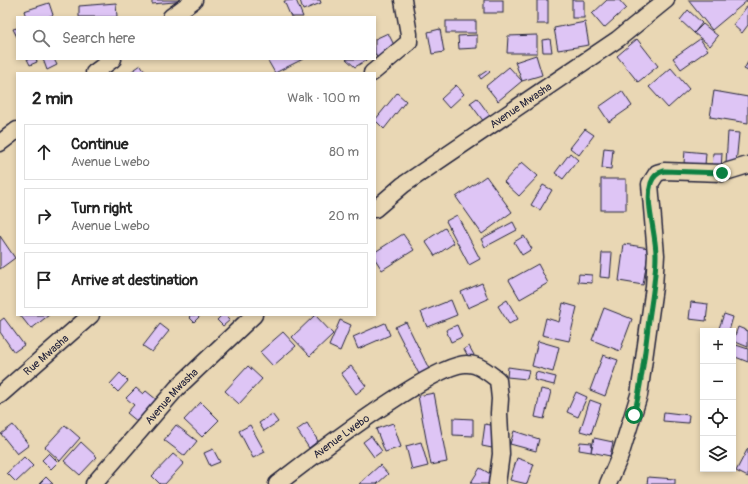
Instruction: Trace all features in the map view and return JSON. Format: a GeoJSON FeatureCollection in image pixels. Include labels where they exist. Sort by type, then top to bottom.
{"type":"FeatureCollection","features":[{"type":"Feature","properties":{"kind":"street"},"geometry":{"type":"LineString","coordinates":[[172,16],[194,0]]}},
{"type":"Feature","properties":{"kind":"street"},"geometry":{"type":"LineString","coordinates":[[373,72],[409,42],[403,0]]}},
{"type":"Feature","properties":{"kind":"street","name":"Avenue Mwasha"},"geometry":{"type":"LineString","coordinates":[[376,208],[403,186],[618,39],[666,0]]}},
{"type":"Feature","properties":{"kind":"street"},"geometry":{"type":"LineString","coordinates":[[95,72],[111,60]]}},
{"type":"Feature","properties":{"kind":"street"},"geometry":{"type":"LineString","coordinates":[[0,143],[16,131]]}},
{"type":"Feature","properties":{"kind":"street"},"geometry":{"type":"LineString","coordinates":[[608,484],[620,456],[634,415],[643,368],[656,255],[650,184],[656,174],[664,171],[722,173],[748,165]]}},
{"type":"Feature","properties":{"kind":"street","name":"Rue Mwasha"},"geometry":{"type":"LineString","coordinates":[[0,395],[90,316]]}},
{"type":"Feature","properties":{"kind":"street","name":"Avenue Mwasha"},"geometry":{"type":"LineString","coordinates":[[94,484],[177,388],[253,316]]}},
{"type":"Feature","properties":{"kind":"street","name":"Avenue Lwebo"},"geometry":{"type":"LineString","coordinates":[[277,484],[407,390],[451,366],[467,364],[486,370],[498,380],[500,399],[499,413],[501,454],[496,484]]}},
{"type":"Feature","properties":{"kind":"building"},"geometry":{"type":"Polygon","coordinates":[[[152,0],[185,0],[185,1],[152,4],[152,0]]]}},
{"type":"Feature","properties":{"kind":"building"},"geometry":{"type":"Polygon","coordinates":[[[296,0],[303,16],[291,16],[284,1],[296,0]]]}},
{"type":"Feature","properties":{"kind":"building"},"geometry":{"type":"Polygon","coordinates":[[[300,0],[320,0],[321,3],[303,10],[300,0]]]}},
{"type":"Feature","properties":{"kind":"building"},"geometry":{"type":"Polygon","coordinates":[[[484,0],[503,0],[503,13],[484,13],[484,0]]]}},
{"type":"Feature","properties":{"kind":"building"},"geometry":{"type":"Polygon","coordinates":[[[537,0],[548,0],[548,24],[537,24],[537,0]]]}},
{"type":"Feature","properties":{"kind":"building"},"geometry":{"type":"Polygon","coordinates":[[[572,0],[584,0],[584,18],[572,18],[572,0]]]}},
{"type":"Feature","properties":{"kind":"building"},"geometry":{"type":"Polygon","coordinates":[[[607,0],[619,0],[626,8],[604,28],[592,14],[607,0]]]}},
{"type":"Feature","properties":{"kind":"building"},"geometry":{"type":"Polygon","coordinates":[[[688,0],[748,0],[712,30],[688,0]]]}},
{"type":"Feature","properties":{"kind":"building"},"geometry":{"type":"Polygon","coordinates":[[[49,3],[53,15],[26,16],[24,11],[49,3]]]}},
{"type":"Feature","properties":{"kind":"building"},"geometry":{"type":"Polygon","coordinates":[[[116,3],[117,16],[79,16],[79,6],[116,3]]]}},
{"type":"Feature","properties":{"kind":"building"},"geometry":{"type":"Polygon","coordinates":[[[748,5],[748,25],[742,33],[733,25],[748,5]]]}},
{"type":"Feature","properties":{"kind":"building"},"geometry":{"type":"Polygon","coordinates":[[[688,10],[702,23],[694,33],[680,20],[688,10]]]}},
{"type":"Feature","properties":{"kind":"building"},"geometry":{"type":"Polygon","coordinates":[[[446,21],[476,21],[476,33],[446,33],[446,21]]]}},
{"type":"Feature","properties":{"kind":"building"},"geometry":{"type":"Polygon","coordinates":[[[585,22],[589,45],[558,50],[554,28],[585,22]]]}},
{"type":"Feature","properties":{"kind":"building"},"geometry":{"type":"Polygon","coordinates":[[[703,24],[718,36],[710,46],[694,33],[703,24]]]}},
{"type":"Feature","properties":{"kind":"building"},"geometry":{"type":"Polygon","coordinates":[[[16,28],[16,35],[13,29],[16,28]]]}},
{"type":"Feature","properties":{"kind":"building"},"geometry":{"type":"Polygon","coordinates":[[[440,29],[444,52],[432,54],[428,32],[440,29]]]}},
{"type":"Feature","properties":{"kind":"building"},"geometry":{"type":"Polygon","coordinates":[[[388,33],[396,49],[377,58],[376,39],[388,33]]]}},
{"type":"Feature","properties":{"kind":"building"},"geometry":{"type":"Polygon","coordinates":[[[477,35],[477,48],[459,49],[458,36],[477,35]]]}},
{"type":"Feature","properties":{"kind":"building"},"geometry":{"type":"Polygon","coordinates":[[[537,35],[537,53],[507,53],[508,36],[537,35]]]}},
{"type":"Feature","properties":{"kind":"building"},"geometry":{"type":"Polygon","coordinates":[[[550,39],[552,52],[543,52],[542,40],[550,39]]]}},
{"type":"Feature","properties":{"kind":"building"},"geometry":{"type":"Polygon","coordinates":[[[637,39],[658,66],[638,82],[617,56],[637,39]]]}},
{"type":"Feature","properties":{"kind":"building"},"geometry":{"type":"Polygon","coordinates":[[[700,39],[708,50],[681,69],[673,58],[700,39]]]}},
{"type":"Feature","properties":{"kind":"building"},"geometry":{"type":"Polygon","coordinates":[[[536,55],[542,75],[522,81],[515,62],[536,55]]]}},
{"type":"Feature","properties":{"kind":"building"},"geometry":{"type":"Polygon","coordinates":[[[28,60],[36,60],[37,62],[30,65],[28,60]]]}},
{"type":"Feature","properties":{"kind":"building"},"geometry":{"type":"Polygon","coordinates":[[[43,60],[54,60],[57,65],[47,70],[43,60]]]}},
{"type":"Feature","properties":{"kind":"building"},"geometry":{"type":"Polygon","coordinates":[[[268,60],[301,60],[277,72],[274,72],[268,60]]]}},
{"type":"Feature","properties":{"kind":"building"},"geometry":{"type":"Polygon","coordinates":[[[347,60],[366,60],[355,67],[347,60]]]}},
{"type":"Feature","properties":{"kind":"building"},"geometry":{"type":"Polygon","coordinates":[[[748,62],[748,71],[744,69],[748,62]]]}},
{"type":"Feature","properties":{"kind":"building"},"geometry":{"type":"Polygon","coordinates":[[[141,65],[145,72],[130,72],[141,65]]]}},
{"type":"Feature","properties":{"kind":"building"},"geometry":{"type":"Polygon","coordinates":[[[509,67],[522,81],[498,101],[486,86],[509,67]]]}},
{"type":"Feature","properties":{"kind":"building"},"geometry":{"type":"Polygon","coordinates":[[[671,68],[689,89],[668,108],[649,87],[671,68]]]}},
{"type":"Feature","properties":{"kind":"building"},"geometry":{"type":"Polygon","coordinates":[[[488,70],[490,72],[481,79],[479,76],[488,70]]]}},
{"type":"Feature","properties":{"kind":"building"},"geometry":{"type":"Polygon","coordinates":[[[456,85],[464,94],[449,108],[441,99],[456,85]]]}},
{"type":"Feature","properties":{"kind":"building"},"geometry":{"type":"Polygon","coordinates":[[[622,91],[632,106],[609,122],[599,107],[622,91]]]}},
{"type":"Feature","properties":{"kind":"building"},"geometry":{"type":"Polygon","coordinates":[[[714,91],[748,97],[748,123],[710,117],[714,91]]]}},
{"type":"Feature","properties":{"kind":"building"},"geometry":{"type":"Polygon","coordinates":[[[397,93],[406,101],[384,129],[376,121],[376,119],[397,93]]]}},
{"type":"Feature","properties":{"kind":"building"},"geometry":{"type":"Polygon","coordinates":[[[477,98],[491,117],[484,122],[470,103],[477,98]]]}},
{"type":"Feature","properties":{"kind":"building"},"geometry":{"type":"Polygon","coordinates":[[[585,129],[594,135],[579,155],[570,148],[585,129]]]}},
{"type":"Feature","properties":{"kind":"building"},"geometry":{"type":"Polygon","coordinates":[[[728,132],[739,133],[736,164],[726,163],[728,132]]]}},
{"type":"Feature","properties":{"kind":"building"},"geometry":{"type":"Polygon","coordinates":[[[604,148],[613,149],[611,169],[602,168],[604,148]]]}},
{"type":"Feature","properties":{"kind":"building"},"geometry":{"type":"Polygon","coordinates":[[[685,151],[706,153],[705,165],[684,163],[685,151]]]}},
{"type":"Feature","properties":{"kind":"building"},"geometry":{"type":"Polygon","coordinates":[[[570,153],[578,160],[563,179],[555,173],[570,153]]]}},
{"type":"Feature","properties":{"kind":"building"},"geometry":{"type":"Polygon","coordinates":[[[713,153],[722,153],[721,170],[712,170],[713,153]]]}},
{"type":"Feature","properties":{"kind":"building"},"geometry":{"type":"Polygon","coordinates":[[[522,162],[538,176],[519,196],[504,182],[522,162]]]}},
{"type":"Feature","properties":{"kind":"building"},"geometry":{"type":"Polygon","coordinates":[[[486,176],[512,212],[482,234],[456,197],[486,176]]]}},
{"type":"Feature","properties":{"kind":"building"},"geometry":{"type":"Polygon","coordinates":[[[601,179],[626,179],[626,210],[601,210],[601,179]]]}},
{"type":"Feature","properties":{"kind":"building"},"geometry":{"type":"Polygon","coordinates":[[[543,185],[552,190],[540,210],[531,205],[543,185]]]}},
{"type":"Feature","properties":{"kind":"building"},"geometry":{"type":"Polygon","coordinates":[[[457,215],[480,259],[469,265],[446,221],[457,215]]]}},
{"type":"Feature","properties":{"kind":"building"},"geometry":{"type":"Polygon","coordinates":[[[513,222],[517,230],[485,247],[481,239],[513,222]]]}},
{"type":"Feature","properties":{"kind":"building"},"geometry":{"type":"Polygon","coordinates":[[[445,228],[454,243],[435,256],[425,241],[445,228]]]}},
{"type":"Feature","properties":{"kind":"building"},"geometry":{"type":"Polygon","coordinates":[[[403,234],[414,250],[382,270],[376,261],[376,251],[403,234]]]}},
{"type":"Feature","properties":{"kind":"building"},"geometry":{"type":"Polygon","coordinates":[[[0,236],[15,258],[0,269],[0,236]]]}},
{"type":"Feature","properties":{"kind":"building"},"geometry":{"type":"Polygon","coordinates":[[[524,236],[532,249],[522,255],[514,242],[524,236]]]}},
{"type":"Feature","properties":{"kind":"building"},"geometry":{"type":"Polygon","coordinates":[[[624,244],[649,248],[643,285],[619,281],[624,244]]]}},
{"type":"Feature","properties":{"kind":"building"},"geometry":{"type":"Polygon","coordinates":[[[602,253],[612,253],[610,278],[600,277],[602,253]]]}},
{"type":"Feature","properties":{"kind":"building"},"geometry":{"type":"Polygon","coordinates":[[[538,264],[548,283],[520,299],[509,280],[538,264]]]}},
{"type":"Feature","properties":{"kind":"building"},"geometry":{"type":"Polygon","coordinates":[[[579,274],[592,275],[592,283],[578,282],[579,274]]]}},
{"type":"Feature","properties":{"kind":"building"},"geometry":{"type":"Polygon","coordinates":[[[482,283],[488,299],[468,308],[461,292],[482,283]]]}},
{"type":"Feature","properties":{"kind":"building"},"geometry":{"type":"Polygon","coordinates":[[[451,300],[457,315],[427,327],[421,312],[451,300]]]}},
{"type":"Feature","properties":{"kind":"building"},"geometry":{"type":"Polygon","coordinates":[[[507,300],[518,319],[509,324],[498,306],[507,300]]]}},
{"type":"Feature","properties":{"kind":"building"},"geometry":{"type":"Polygon","coordinates":[[[691,302],[708,304],[706,321],[689,319],[691,302]]]}},
{"type":"Feature","properties":{"kind":"building"},"geometry":{"type":"Polygon","coordinates":[[[563,303],[577,307],[569,341],[542,335],[546,318],[559,322],[563,303]]]}},
{"type":"Feature","properties":{"kind":"building"},"geometry":{"type":"Polygon","coordinates":[[[604,308],[632,319],[620,351],[592,340],[604,308]]]}},
{"type":"Feature","properties":{"kind":"building"},"geometry":{"type":"Polygon","coordinates":[[[724,314],[733,317],[730,328],[719,328],[724,314]]]}},
{"type":"Feature","properties":{"kind":"building"},"geometry":{"type":"Polygon","coordinates":[[[21,316],[48,316],[31,329],[21,316]]]}},
{"type":"Feature","properties":{"kind":"building"},"geometry":{"type":"Polygon","coordinates":[[[190,316],[200,316],[194,322],[189,317],[190,316]]]}},
{"type":"Feature","properties":{"kind":"building"},"geometry":{"type":"Polygon","coordinates":[[[221,316],[226,316],[230,320],[223,326],[217,320],[221,316]]]}},
{"type":"Feature","properties":{"kind":"building"},"geometry":{"type":"Polygon","coordinates":[[[314,316],[316,316],[333,334],[310,356],[292,337],[314,316]]]}},
{"type":"Feature","properties":{"kind":"building"},"geometry":{"type":"Polygon","coordinates":[[[4,318],[24,345],[14,352],[0,332],[0,321],[4,318]]]}},
{"type":"Feature","properties":{"kind":"building"},"geometry":{"type":"Polygon","coordinates":[[[340,320],[351,325],[340,351],[329,346],[340,320]]]}},
{"type":"Feature","properties":{"kind":"building"},"geometry":{"type":"Polygon","coordinates":[[[406,322],[430,371],[420,376],[395,327],[406,322]]]}},
{"type":"Feature","properties":{"kind":"building"},"geometry":{"type":"Polygon","coordinates":[[[385,323],[390,335],[358,349],[353,337],[385,323]]]}},
{"type":"Feature","properties":{"kind":"building"},"geometry":{"type":"Polygon","coordinates":[[[160,324],[169,331],[152,352],[143,346],[160,324]]]}},
{"type":"Feature","properties":{"kind":"building"},"geometry":{"type":"Polygon","coordinates":[[[457,325],[462,337],[451,342],[446,330],[457,325]]]}},
{"type":"Feature","properties":{"kind":"building"},"geometry":{"type":"Polygon","coordinates":[[[738,327],[748,331],[748,347],[736,342],[736,333],[738,327]]]}},
{"type":"Feature","properties":{"kind":"building"},"geometry":{"type":"Polygon","coordinates":[[[283,332],[296,346],[273,366],[260,352],[283,332]]]}},
{"type":"Feature","properties":{"kind":"building"},"geometry":{"type":"Polygon","coordinates":[[[538,341],[559,347],[553,372],[532,366],[538,341]]]}},
{"type":"Feature","properties":{"kind":"building"},"geometry":{"type":"Polygon","coordinates":[[[736,345],[748,349],[748,362],[736,357],[736,345]]]}},
{"type":"Feature","properties":{"kind":"building"},"geometry":{"type":"Polygon","coordinates":[[[469,346],[474,355],[469,358],[464,349],[469,346]]]}},
{"type":"Feature","properties":{"kind":"building"},"geometry":{"type":"Polygon","coordinates":[[[603,355],[618,360],[605,396],[590,390],[603,355]]]}},
{"type":"Feature","properties":{"kind":"building"},"geometry":{"type":"Polygon","coordinates":[[[248,366],[262,379],[239,404],[225,391],[248,366]]]}},
{"type":"Feature","properties":{"kind":"building"},"geometry":{"type":"Polygon","coordinates":[[[351,366],[366,386],[356,394],[341,373],[351,366]]]}},
{"type":"Feature","properties":{"kind":"building"},"geometry":{"type":"Polygon","coordinates":[[[508,367],[529,370],[527,379],[507,377],[508,367]]]}},
{"type":"Feature","properties":{"kind":"building"},"geometry":{"type":"Polygon","coordinates":[[[536,372],[556,377],[554,385],[534,380],[536,372]]]}},
{"type":"Feature","properties":{"kind":"building"},"geometry":{"type":"Polygon","coordinates":[[[120,373],[128,381],[118,392],[110,384],[120,373]]]}},
{"type":"Feature","properties":{"kind":"building"},"geometry":{"type":"Polygon","coordinates":[[[136,388],[143,394],[146,391],[157,400],[138,422],[127,413],[134,405],[126,398],[136,388]]]}},
{"type":"Feature","properties":{"kind":"building"},"geometry":{"type":"Polygon","coordinates":[[[541,389],[551,391],[544,419],[535,417],[541,389]]]}},
{"type":"Feature","properties":{"kind":"building"},"geometry":{"type":"Polygon","coordinates":[[[576,392],[587,397],[578,417],[567,412],[576,392]]]}},
{"type":"Feature","properties":{"kind":"building"},"geometry":{"type":"Polygon","coordinates":[[[434,393],[447,462],[431,465],[418,396],[434,393]]]}},
{"type":"Feature","properties":{"kind":"building"},"geometry":{"type":"Polygon","coordinates":[[[590,400],[601,404],[591,434],[580,431],[590,400]]]}},
{"type":"Feature","properties":{"kind":"building"},"geometry":{"type":"Polygon","coordinates":[[[201,402],[219,420],[202,437],[184,420],[201,402]]]}},
{"type":"Feature","properties":{"kind":"building"},"geometry":{"type":"Polygon","coordinates":[[[664,412],[689,415],[688,423],[663,421],[664,412]]]}},
{"type":"Feature","properties":{"kind":"building"},"geometry":{"type":"Polygon","coordinates":[[[272,414],[278,422],[264,431],[259,423],[272,414]]]}},
{"type":"Feature","properties":{"kind":"building"},"geometry":{"type":"Polygon","coordinates":[[[453,418],[473,419],[473,436],[453,435],[453,418]]]}},
{"type":"Feature","properties":{"kind":"building"},"geometry":{"type":"Polygon","coordinates":[[[307,423],[318,441],[309,448],[297,430],[307,423]]]}},
{"type":"Feature","properties":{"kind":"building"},"geometry":{"type":"Polygon","coordinates":[[[393,423],[401,447],[385,452],[376,429],[393,423]]]}},
{"type":"Feature","properties":{"kind":"building"},"geometry":{"type":"Polygon","coordinates":[[[485,424],[496,426],[492,448],[482,446],[485,424]]]}},
{"type":"Feature","properties":{"kind":"building"},"geometry":{"type":"Polygon","coordinates":[[[13,425],[29,445],[17,454],[1,434],[13,425]]]}},
{"type":"Feature","properties":{"kind":"building"},"geometry":{"type":"Polygon","coordinates":[[[65,425],[80,438],[60,461],[45,447],[65,425]]]}},
{"type":"Feature","properties":{"kind":"building"},"geometry":{"type":"Polygon","coordinates":[[[176,425],[197,441],[185,456],[164,440],[176,425]]]}},
{"type":"Feature","properties":{"kind":"building"},"geometry":{"type":"Polygon","coordinates":[[[250,425],[265,452],[253,458],[239,431],[250,425]]]}},
{"type":"Feature","properties":{"kind":"building"},"geometry":{"type":"Polygon","coordinates":[[[514,431],[539,439],[536,451],[510,444],[514,431]]]}},
{"type":"Feature","properties":{"kind":"building"},"geometry":{"type":"Polygon","coordinates":[[[371,436],[382,451],[374,457],[363,442],[371,436]]]}},
{"type":"Feature","properties":{"kind":"building"},"geometry":{"type":"Polygon","coordinates":[[[594,438],[613,442],[610,456],[591,452],[594,438]]]}},
{"type":"Feature","properties":{"kind":"building"},"geometry":{"type":"Polygon","coordinates":[[[81,442],[97,457],[80,475],[64,461],[81,442]]]}},
{"type":"Feature","properties":{"kind":"building"},"geometry":{"type":"Polygon","coordinates":[[[421,442],[428,466],[412,470],[406,446],[421,442]]]}},
{"type":"Feature","properties":{"kind":"building"},"geometry":{"type":"Polygon","coordinates":[[[580,442],[592,443],[591,452],[579,450],[580,442]]]}},
{"type":"Feature","properties":{"kind":"building"},"geometry":{"type":"Polygon","coordinates":[[[748,448],[748,477],[736,471],[748,448]]]}},
{"type":"Feature","properties":{"kind":"building"},"geometry":{"type":"Polygon","coordinates":[[[213,449],[220,462],[210,466],[204,453],[213,449]]]}},
{"type":"Feature","properties":{"kind":"building"},"geometry":{"type":"Polygon","coordinates":[[[49,453],[58,462],[51,469],[42,460],[49,453]]]}},
{"type":"Feature","properties":{"kind":"building"},"geometry":{"type":"Polygon","coordinates":[[[173,454],[184,463],[165,484],[160,484],[152,476],[173,454]]]}},
{"type":"Feature","properties":{"kind":"building"},"geometry":{"type":"Polygon","coordinates":[[[24,457],[33,466],[16,482],[7,473],[24,457]]]}},
{"type":"Feature","properties":{"kind":"building"},"geometry":{"type":"Polygon","coordinates":[[[517,458],[534,464],[527,484],[510,480],[517,458]]]}},
{"type":"Feature","properties":{"kind":"building"},"geometry":{"type":"Polygon","coordinates":[[[380,465],[388,474],[377,484],[359,484],[380,465]]]}},
{"type":"Feature","properties":{"kind":"building"},"geometry":{"type":"Polygon","coordinates":[[[480,468],[494,476],[490,484],[470,484],[480,468]]]}},
{"type":"Feature","properties":{"kind":"building"},"geometry":{"type":"Polygon","coordinates":[[[46,477],[53,484],[39,484],[46,477]]]}},
{"type":"Feature","properties":{"kind":"building"},"geometry":{"type":"Polygon","coordinates":[[[648,477],[675,479],[675,484],[647,484],[648,477]]]}},
{"type":"Feature","properties":{"kind":"route"},"geometry":{"type":"LineString","coordinates":[[634,415],[639,395],[654,287],[656,255],[650,184],[656,174],[664,171],[709,174],[722,173]]}}]}
